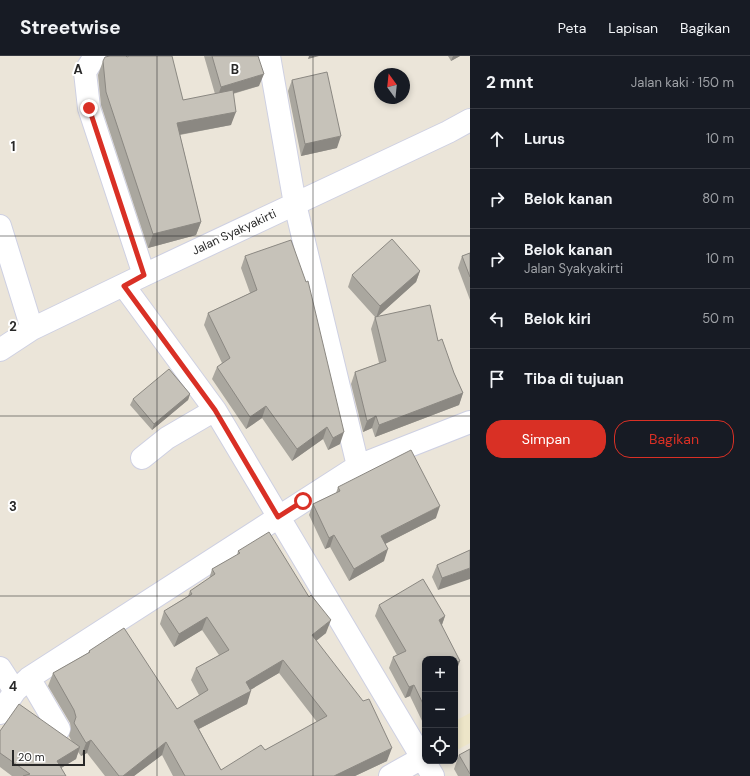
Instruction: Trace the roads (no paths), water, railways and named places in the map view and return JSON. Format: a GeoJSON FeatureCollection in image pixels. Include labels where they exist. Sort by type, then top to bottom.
{"type":"FeatureCollection","features":[{"type":"Feature","properties":{"kind":"street"},"geometry":{"type":"LineString","coordinates":[[95,56],[85,72],[89,108],[144,275]]}},
{"type":"Feature","properties":{"kind":"street"},"geometry":{"type":"LineString","coordinates":[[269,56],[295,204],[358,466]]}},
{"type":"Feature","properties":{"kind":"street","name":"Jalan Syakyakirti"},"geometry":{"type":"LineString","coordinates":[[0,350],[32,329],[448,132],[470,120]]}},
{"type":"Feature","properties":{"kind":"street"},"geometry":{"type":"LineString","coordinates":[[0,226],[32,329]]}},
{"type":"Feature","properties":{"kind":"street"},"geometry":{"type":"LineString","coordinates":[[124,286],[215,410],[422,758],[390,776]]}},
{"type":"Feature","properties":{"kind":"street"},"geometry":{"type":"LineString","coordinates":[[142,458],[167,438],[215,410]]}},
{"type":"Feature","properties":{"kind":"street"},"geometry":{"type":"LineString","coordinates":[[0,713],[22,685],[358,466],[470,422]]}},
{"type":"Feature","properties":{"kind":"street"},"geometry":{"type":"LineString","coordinates":[[0,668],[22,685],[59,729]]}},
{"type":"Feature","properties":{"kind":"street"},"geometry":{"type":"LineString","coordinates":[[426,764],[433,776]]}}]}
